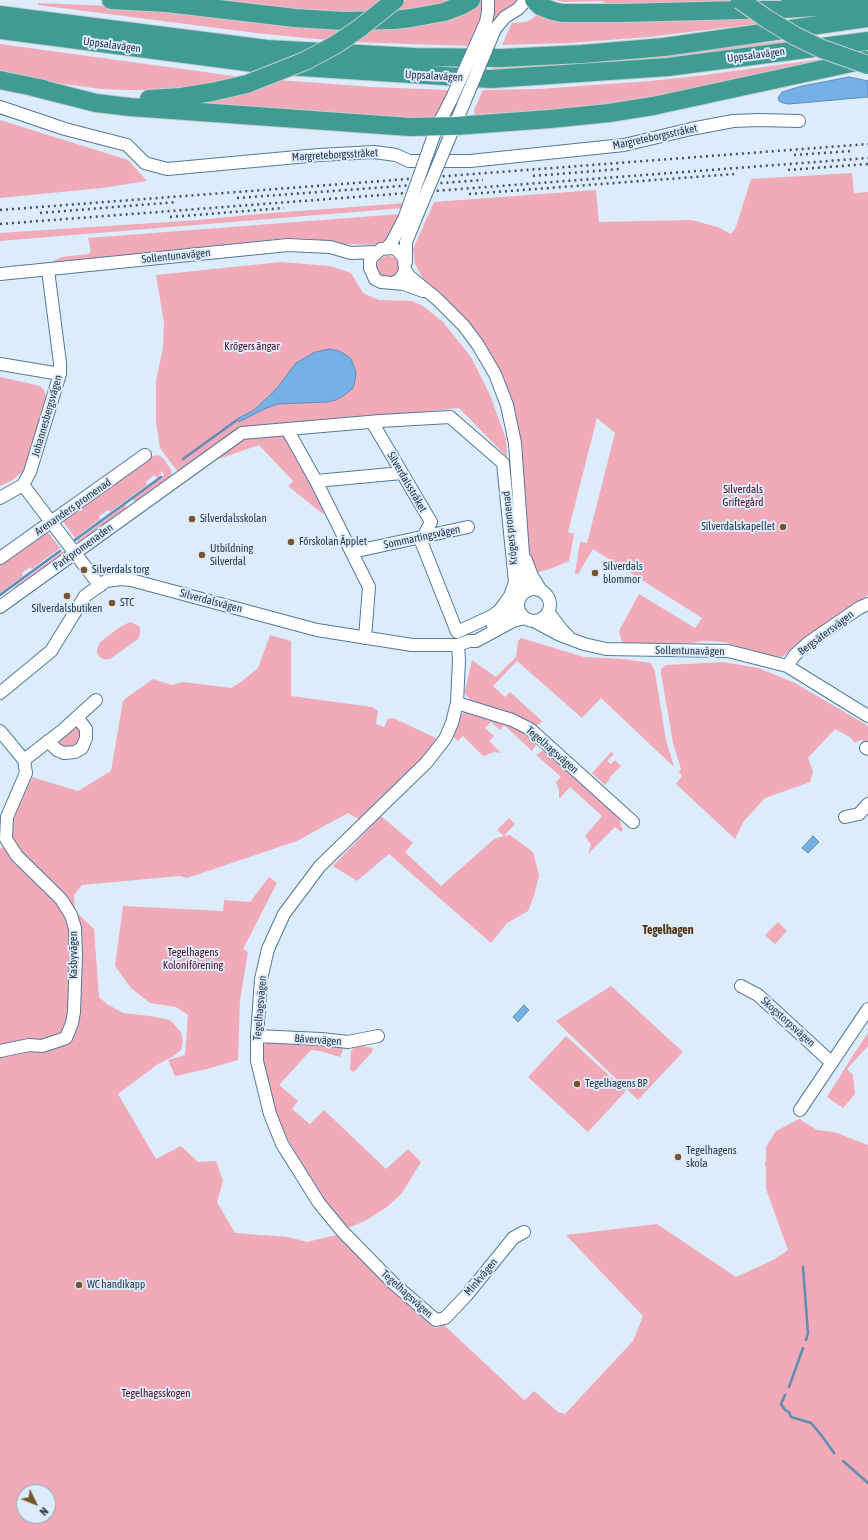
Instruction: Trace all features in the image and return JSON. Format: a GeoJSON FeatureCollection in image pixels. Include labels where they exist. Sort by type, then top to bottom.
{"type":"FeatureCollection","features":[{"type":"Feature","properties":{"kind":"highway"},"geometry":{"type":"LineString","coordinates":[[111,0],[168,2],[295,18],[350,21],[411,18],[444,12],[471,0]]}},
{"type":"Feature","properties":{"kind":"highway"},"geometry":{"type":"LineString","coordinates":[[33,87],[114,99],[145,100],[181,97],[247,84],[304,61],[335,45],[360,28],[395,0]]}},
{"type":"Feature","properties":{"kind":"highway"},"geometry":{"type":"LineString","coordinates":[[534,0],[546,9],[562,13],[775,9],[868,4]]}},
{"type":"Feature","properties":{"kind":"highway"},"geometry":{"type":"LineString","coordinates":[[740,0],[795,36],[822,49],[868,65]]}},
{"type":"Feature","properties":{"kind":"highway","name":"Uppsalavägen"},"geometry":{"type":"LineString","coordinates":[[0,15],[267,49],[407,57],[493,58],[582,54],[664,47],[868,18]]}},
{"type":"Feature","properties":{"kind":"highway","name":"Uppsalavägen"},"geometry":{"type":"LineString","coordinates":[[0,30],[269,65],[491,79],[668,67],[868,41]]}},
{"type":"Feature","properties":{"kind":"highway"},"geometry":{"type":"LineString","coordinates":[[0,80],[96,103],[410,127],[437,127],[550,119],[608,113],[653,106],[868,60]]}},
{"type":"Feature","properties":{"kind":"highway"},"geometry":{"type":"LineString","coordinates":[[410,127],[438,148]]}},
{"type":"Feature","properties":{"kind":"street"},"geometry":{"type":"LineString","coordinates":[[370,268],[370,261],[392,242],[410,219],[438,148],[455,126],[464,104],[490,26],[488,0]]}},
{"type":"Feature","properties":{"kind":"street"},"geometry":{"type":"LineString","coordinates":[[393,283],[403,276],[406,267],[406,242],[409,232],[410,219],[438,148],[437,127],[490,26],[518,9],[526,0]]}},
{"type":"Feature","properties":{"kind":"street","name":"Margreteborgsstråket"},"geometry":{"type":"LineString","coordinates":[[0,107],[65,129],[127,145],[145,163],[167,169],[319,155],[374,152],[396,154],[409,161],[470,160],[624,145],[691,129],[733,121],[799,120]]}},
{"type":"Feature","properties":{"kind":"street","name":"Sollentunavägen"},"geometry":{"type":"LineString","coordinates":[[0,274],[288,244],[330,248],[351,253],[397,250],[401,254],[410,277],[450,310],[478,344],[495,374],[507,405],[515,443],[523,554],[524,579],[520,598]]}},
{"type":"Feature","properties":{"kind":"street","name":"Sollentunavägen"},"geometry":{"type":"LineString","coordinates":[[351,253],[366,263],[375,279],[387,284],[404,284],[430,294]]}},
{"type":"Feature","properties":{"kind":"street","name":"Johannesbergsvägen"},"geometry":{"type":"LineString","coordinates":[[23,485],[30,472],[60,374],[60,363],[48,270]]}},
{"type":"Feature","properties":{"kind":"street"},"geometry":{"type":"LineString","coordinates":[[0,364],[60,374]]}},
{"type":"Feature","properties":{"kind":"street","name":"Parkpromenaden"},"geometry":{"type":"LineString","coordinates":[[0,607],[242,433],[450,417]]}},
{"type":"Feature","properties":{"kind":"street","name":"Krögers promenad"},"geometry":{"type":"LineString","coordinates":[[450,417],[502,463],[515,571],[514,586],[510,596],[499,611],[492,616],[457,632]]}},
{"type":"Feature","properties":{"kind":"street","name":"Silverdalsstråket"},"geometry":{"type":"LineString","coordinates":[[372,422],[431,522],[421,541],[457,632]]}},
{"type":"Feature","properties":{"kind":"street"},"geometry":{"type":"LineString","coordinates":[[287,429],[316,481],[369,587],[365,638]]}},
{"type":"Feature","properties":{"kind":"street","name":"Arenanders promenad"},"geometry":{"type":"LineString","coordinates":[[0,558],[145,455]]}},
{"type":"Feature","properties":{"kind":"street"},"geometry":{"type":"LineString","coordinates":[[316,481],[402,473]]}},
{"type":"Feature","properties":{"kind":"street"},"geometry":{"type":"LineString","coordinates":[[0,498],[23,485],[100,586]]}},
{"type":"Feature","properties":{"kind":"street","name":"Sommartingsvägen"},"geometry":{"type":"LineString","coordinates":[[352,552],[468,527]]}},
{"type":"Feature","properties":{"kind":"street","name":"Sollentunavägen"},"geometry":{"type":"LineString","coordinates":[[523,554],[532,576],[540,589]]}},
{"type":"Feature","properties":{"kind":"street","name":"Silverdalsvägen"},"geometry":{"type":"LineString","coordinates":[[0,693],[51,651],[85,596],[106,582],[121,579],[131,580],[317,630],[412,645],[464,643],[476,641],[514,621],[529,619]]}},
{"type":"Feature","properties":{"kind":"street"},"geometry":{"type":"LineString","coordinates":[[464,643],[500,621],[520,598],[530,589],[540,589],[548,597],[550,607],[544,617],[529,619],[521,614],[518,606],[520,598]]}},
{"type":"Feature","properties":{"kind":"street","name":"Bergsätersvägen"},"geometry":{"type":"LineString","coordinates":[[787,666],[795,655],[808,643],[859,608],[868,604]]}},
{"type":"Feature","properties":{"kind":"street","name":"Sollentunavägen"},"geometry":{"type":"LineString","coordinates":[[548,612],[570,638]]}},
{"type":"Feature","properties":{"kind":"street","name":"Sollentunavägen"},"geometry":{"type":"LineString","coordinates":[[529,619],[560,635],[584,644],[606,649],[728,651],[787,666],[868,716]]}},
{"type":"Feature","properties":{"kind":"street","name":"Tegelhagsvägen"},"geometry":{"type":"LineString","coordinates":[[436,1320],[393,1283],[342,1231],[319,1203],[282,1144],[270,1114],[257,1061],[257,1036],[260,980],[268,949],[284,914],[320,866],[426,763],[445,739],[452,723],[457,703],[460,660],[464,643]]}},
{"type":"Feature","properties":{"kind":"street"},"geometry":{"type":"LineString","coordinates":[[0,731],[24,760],[78,717],[96,700]]}},
{"type":"Feature","properties":{"kind":"street","name":"Tegelhagsvägen"},"geometry":{"type":"LineString","coordinates":[[457,703],[512,720],[530,729],[633,822]]}},
{"type":"Feature","properties":{"kind":"street"},"geometry":{"type":"LineString","coordinates":[[48,741],[57,750],[64,753],[75,752],[82,748],[86,738],[86,729],[78,717]]}},
{"type":"Feature","properties":{"kind":"street","name":"Kasbyvägen"},"geometry":{"type":"LineString","coordinates":[[0,1051],[29,1046],[42,1046],[66,1038],[72,1023],[74,1012],[76,954],[75,928],[71,915],[61,899],[3,841],[8,816],[26,773],[24,760]]}},
{"type":"Feature","properties":{"kind":"street"},"geometry":{"type":"LineString","coordinates":[[845,817],[858,814],[868,804]]}},
{"type":"Feature","properties":{"kind":"street","name":"Skogstorpsvägen"},"geometry":{"type":"LineString","coordinates":[[741,986],[758,995],[832,1063]]}},
{"type":"Feature","properties":{"kind":"street"},"geometry":{"type":"LineString","coordinates":[[800,1110],[868,1009]]}},
{"type":"Feature","properties":{"kind":"street","name":"Bävervägen"},"geometry":{"type":"LineString","coordinates":[[257,1036],[321,1039],[348,1042],[378,1036]]}},
{"type":"Feature","properties":{"kind":"street","name":"Minkvägen"},"geometry":{"type":"LineString","coordinates":[[436,1320],[445,1318],[466,1296],[513,1238],[524,1232]]}},
{"type":"Feature","properties":{"kind":"green space"},"geometry":{"type":"Polygon","coordinates":[[[180,0],[382,0],[361,17],[180,0]]]}},
{"type":"Feature","properties":{"kind":"green space"},"geometry":{"type":"Polygon","coordinates":[[[406,0],[462,0],[387,17],[406,0]]]}},
{"type":"Feature","properties":{"kind":"green space"},"geometry":{"type":"Polygon","coordinates":[[[482,0],[482,14],[469,46],[352,42],[375,26],[482,0]]]}},
{"type":"Feature","properties":{"kind":"green space"},"geometry":{"type":"Polygon","coordinates":[[[494,0],[519,0],[500,12],[494,23],[492,22],[494,0]]]}},
{"type":"Feature","properties":{"kind":"green space"},"geometry":{"type":"Polygon","coordinates":[[[555,0],[730,0],[738,6],[608,5],[602,1],[564,2],[555,0]]]}},
{"type":"Feature","properties":{"kind":"green space"},"geometry":{"type":"Polygon","coordinates":[[[38,3],[160,8],[348,26],[327,40],[256,33],[38,5],[38,3]]]}},
{"type":"Feature","properties":{"kind":"green space"},"geometry":{"type":"Polygon","coordinates":[[[541,11],[750,15],[763,23],[648,37],[569,43],[502,45],[512,23],[526,22],[541,11]]]}},
{"type":"Feature","properties":{"kind":"green space"},"geometry":{"type":"Polygon","coordinates":[[[790,40],[796,43],[615,64],[492,70],[494,66],[682,53],[790,40]]]}},
{"type":"Feature","properties":{"kind":"green space"},"geometry":{"type":"Polygon","coordinates":[[[0,44],[241,77],[209,84],[160,90],[101,89],[0,73],[0,44]]]}},
{"type":"Feature","properties":{"kind":"green space"},"geometry":{"type":"Polygon","coordinates":[[[830,58],[642,103],[476,119],[474,110],[483,90],[539,89],[650,81],[830,58]]]}},
{"type":"Feature","properties":{"kind":"green space"},"geometry":{"type":"Polygon","coordinates":[[[279,80],[372,87],[449,90],[435,119],[406,119],[182,106],[279,80]]]}},
{"type":"Feature","properties":{"kind":"green space"},"geometry":{"type":"Polygon","coordinates":[[[0,120],[128,160],[147,181],[102,188],[0,198],[0,120]]]}},
{"type":"Feature","properties":{"kind":"green space","name":"Silverdals Griftegård"},"geometry":{"type":"Polygon","coordinates":[[[852,173],[854,193],[868,192],[868,595],[794,646],[784,656],[774,658],[724,642],[704,641],[690,643],[625,644],[622,642],[619,631],[639,594],[695,628],[702,618],[593,549],[578,574],[575,573],[580,542],[587,543],[615,433],[597,418],[568,532],[574,534],[569,561],[547,570],[534,573],[529,556],[518,437],[470,326],[443,296],[424,281],[415,264],[413,249],[434,202],[596,190],[599,222],[691,220],[718,227],[731,234],[736,227],[751,179],[852,173]]]}},
{"type":"Feature","properties":{"kind":"green space"},"geometry":{"type":"Polygon","coordinates":[[[406,203],[403,208],[0,241],[0,233],[199,220],[406,203]]]}},
{"type":"Feature","properties":{"kind":"green space"},"geometry":{"type":"Polygon","coordinates":[[[400,214],[391,236],[385,243],[378,245],[342,244],[313,239],[287,238],[54,264],[53,261],[62,257],[89,254],[91,251],[88,238],[400,214]]]}},
{"type":"Feature","properties":{"kind":"green space"},"geometry":{"type":"Polygon","coordinates":[[[388,256],[392,257],[398,263],[398,271],[392,277],[388,278],[384,277],[378,271],[377,267],[378,263],[384,257],[388,256]]]}},
{"type":"Feature","properties":{"kind":"green space","name":"Krögers ängar"},"geometry":{"type":"Polygon","coordinates":[[[281,262],[330,266],[351,273],[363,293],[379,300],[412,301],[423,306],[443,322],[471,357],[490,395],[506,439],[507,457],[459,408],[241,431],[180,475],[160,448],[156,421],[156,381],[163,348],[164,323],[156,275],[281,262]]]}},
{"type":"Feature","properties":{"kind":"green space"},"geometry":{"type":"Polygon","coordinates":[[[0,377],[40,386],[44,390],[48,402],[26,469],[11,481],[0,486],[0,377]]]}},
{"type":"Feature","properties":{"kind":"green space"},"geometry":{"type":"Polygon","coordinates":[[[284,435],[325,511],[323,514],[288,486],[293,481],[259,445],[204,464],[244,436],[284,435]]]}},
{"type":"Feature","properties":{"kind":"green space"},"geometry":{"type":"Polygon","coordinates":[[[158,455],[164,459],[171,470],[172,478],[166,480],[135,502],[133,499],[164,475],[162,471],[157,478],[154,475],[146,482],[147,485],[110,512],[108,510],[99,516],[100,519],[75,538],[62,520],[150,457],[158,455]]]}},
{"type":"Feature","properties":{"kind":"green space"},"geometry":{"type":"Polygon","coordinates":[[[125,505],[128,508],[79,543],[77,541],[125,505]]]}},
{"type":"Feature","properties":{"kind":"green space"},"geometry":{"type":"Polygon","coordinates":[[[47,531],[60,548],[32,569],[30,567],[22,573],[23,576],[0,593],[0,565],[47,531]]]}},
{"type":"Feature","properties":{"kind":"green space"},"geometry":{"type":"Polygon","coordinates":[[[63,551],[65,554],[16,590],[14,587],[63,551]]]}},
{"type":"Feature","properties":{"kind":"green space"},"geometry":{"type":"Polygon","coordinates":[[[130,622],[140,627],[138,639],[110,659],[103,659],[100,657],[97,653],[97,649],[100,642],[120,627],[130,622]]]}},
{"type":"Feature","properties":{"kind":"green space","name":"Tegelhagsskogen"},"geometry":{"type":"Polygon","coordinates":[[[270,635],[291,641],[291,696],[372,707],[378,711],[376,724],[384,727],[388,719],[393,718],[434,737],[436,742],[435,746],[362,821],[348,813],[297,841],[187,878],[180,876],[82,885],[74,895],[75,911],[94,929],[99,997],[107,1004],[123,1013],[170,1020],[181,1032],[183,1041],[181,1050],[172,1057],[158,1064],[118,1094],[156,1159],[181,1146],[198,1162],[216,1161],[223,1181],[217,1202],[235,1233],[288,1237],[307,1242],[336,1235],[431,1325],[436,1328],[444,1325],[523,1399],[525,1400],[534,1391],[558,1412],[565,1414],[633,1341],[643,1316],[566,1235],[657,1224],[736,1277],[773,1260],[788,1250],[766,1189],[766,1147],[776,1131],[799,1119],[817,1130],[834,1132],[868,1145],[868,1540],[0,1540],[0,849],[13,839],[12,823],[32,777],[78,791],[111,771],[123,701],[153,679],[172,685],[183,682],[231,688],[258,668],[270,635]]]}},
{"type":"Feature","properties":{"kind":"green space"},"geometry":{"type":"Polygon","coordinates":[[[521,638],[584,657],[623,659],[651,663],[655,672],[666,740],[674,767],[601,698],[582,718],[517,661],[493,686],[505,697],[510,692],[542,721],[539,724],[535,726],[471,700],[465,694],[465,691],[472,660],[496,677],[516,657],[518,641],[521,638]]]}},
{"type":"Feature","properties":{"kind":"green space"},"geometry":{"type":"Polygon","coordinates":[[[724,662],[758,668],[795,683],[868,726],[868,742],[860,740],[855,743],[850,737],[835,729],[808,758],[813,771],[810,782],[765,798],[744,821],[735,839],[676,784],[682,776],[679,772],[681,769],[673,743],[661,673],[661,669],[666,665],[724,662]]]}},
{"type":"Feature","properties":{"kind":"green space"},"geometry":{"type":"Polygon","coordinates":[[[466,711],[505,721],[534,737],[538,742],[532,751],[504,725],[500,730],[491,722],[485,728],[494,736],[489,741],[501,753],[494,752],[484,756],[463,736],[458,741],[452,736],[460,716],[466,711]]]}},
{"type":"Feature","properties":{"kind":"green space"},"geometry":{"type":"Polygon","coordinates":[[[80,724],[83,739],[72,750],[56,744],[80,724]]]}},
{"type":"Feature","properties":{"kind":"green space"},"geometry":{"type":"Polygon","coordinates":[[[546,749],[619,817],[623,829],[621,832],[615,827],[588,854],[591,845],[585,836],[602,816],[570,787],[559,799],[559,790],[556,782],[561,777],[536,755],[546,749]]]}},
{"type":"Feature","properties":{"kind":"green space"},"geometry":{"type":"Polygon","coordinates":[[[612,751],[613,755],[607,761],[611,764],[615,760],[621,766],[609,778],[610,779],[605,785],[592,773],[612,751]]]}},
{"type":"Feature","properties":{"kind":"green space"},"geometry":{"type":"Polygon","coordinates":[[[381,816],[413,843],[405,852],[441,886],[494,839],[510,835],[533,852],[539,875],[534,896],[528,911],[507,923],[491,943],[389,854],[357,881],[333,866],[381,816]]]}},
{"type":"Feature","properties":{"kind":"green space"},"geometry":{"type":"Polygon","coordinates":[[[509,818],[515,824],[504,836],[497,830],[509,818]]]}},
{"type":"Feature","properties":{"kind":"green space","name":"Tegelhagens Koloniförening"},"geometry":{"type":"Polygon","coordinates":[[[269,877],[277,883],[243,949],[248,952],[240,1000],[238,1060],[175,1076],[168,1060],[185,1055],[188,1015],[176,1007],[150,1003],[131,988],[115,966],[123,906],[223,911],[224,900],[250,902],[269,877]]]}},
{"type":"Feature","properties":{"kind":"green space"},"geometry":{"type":"Polygon","coordinates":[[[778,922],[787,931],[775,944],[765,935],[778,922]]]}},
{"type":"Feature","properties":{"kind":"green space"},"geometry":{"type":"Polygon","coordinates":[[[611,986],[683,1052],[638,1100],[556,1021],[611,986]]]}},
{"type":"Feature","properties":{"kind":"green space"},"geometry":{"type":"Polygon","coordinates":[[[868,1033],[868,1046],[847,1069],[853,1075],[855,1094],[843,1108],[827,1097],[868,1033]]]}},
{"type":"Feature","properties":{"kind":"green space","name":"Tegelhagens BP"},"geometry":{"type":"Polygon","coordinates":[[[566,1036],[626,1091],[588,1132],[528,1077],[566,1036]]]}},
{"type":"Feature","properties":{"kind":"green space"},"geometry":{"type":"Polygon","coordinates":[[[269,1042],[341,1046],[343,1050],[340,1057],[311,1050],[279,1085],[298,1101],[292,1109],[310,1124],[324,1110],[386,1169],[408,1149],[421,1162],[402,1193],[387,1207],[365,1221],[348,1228],[344,1225],[329,1207],[282,1130],[263,1069],[262,1050],[265,1044],[269,1042]]]}},
{"type":"Feature","properties":{"kind":"green space"},"geometry":{"type":"Polygon","coordinates":[[[355,1045],[373,1048],[372,1052],[354,1072],[350,1070],[351,1052],[355,1045]]]}},
{"type":"Feature","properties":{"kind":"water"},"geometry":{"type":"Polygon","coordinates":[[[849,77],[868,81],[868,97],[789,104],[779,101],[778,98],[782,92],[802,86],[849,77]]]}},
{"type":"Feature","properties":{"kind":"water"},"geometry":{"type":"Polygon","coordinates":[[[330,349],[339,351],[351,359],[356,372],[353,388],[346,394],[336,400],[327,402],[277,404],[239,422],[237,420],[254,410],[268,397],[278,387],[296,363],[315,352],[330,349]]]}},
{"type":"Feature","properties":{"kind":"water"},"geometry":{"type":"Polygon","coordinates":[[[813,836],[819,842],[808,853],[802,848],[813,836]]]}},
{"type":"Feature","properties":{"kind":"water"},"geometry":{"type":"Polygon","coordinates":[[[524,1005],[529,1010],[518,1022],[513,1017],[524,1005]]]}},
{"type":"Feature","properties":{"kind":"waterway"},"geometry":{"type":"LineString","coordinates":[[183,459],[237,420]]}},
{"type":"Feature","properties":{"kind":"waterway"},"geometry":{"type":"LineString","coordinates":[[75,540],[161,477]]}},
{"type":"Feature","properties":{"kind":"waterway"},"geometry":{"type":"LineString","coordinates":[[0,595],[60,551]]}},
{"type":"Feature","properties":{"kind":"waterway"},"geometry":{"type":"LineString","coordinates":[[803,1267],[808,1333],[806,1340]]}},
{"type":"Feature","properties":{"kind":"waterway"},"geometry":{"type":"LineString","coordinates":[[789,1387],[803,1348]]}},
{"type":"Feature","properties":{"kind":"waterway"},"geometry":{"type":"LineString","coordinates":[[785,1395],[781,1404],[785,1410],[789,1412],[791,1417],[811,1423],[834,1453]]}},
{"type":"Feature","properties":{"kind":"waterway"},"geometry":{"type":"LineString","coordinates":[[843,1461],[868,1483]]}},
{"type":"Feature","properties":{"kind":"railway"},"geometry":{"type":"LineString","coordinates":[[0,210],[868,144]]}},
{"type":"Feature","properties":{"kind":"railway"},"geometry":{"type":"LineString","coordinates":[[794,155],[852,151]]}},
{"type":"Feature","properties":{"kind":"railway"},"geometry":{"type":"LineString","coordinates":[[0,224],[868,158]]}},
{"type":"Feature","properties":{"kind":"railway"},"geometry":{"type":"LineString","coordinates":[[788,170],[868,164]]}},
{"type":"Feature","properties":{"kind":"railway"},"geometry":{"type":"LineString","coordinates":[[533,176],[620,169]]}},
{"type":"Feature","properties":{"kind":"railway"},"geometry":{"type":"LineString","coordinates":[[469,194],[734,174]]}},
{"type":"Feature","properties":{"kind":"railway"},"geometry":{"type":"LineString","coordinates":[[237,198],[483,180]]}},
{"type":"Feature","properties":{"kind":"railway"},"geometry":{"type":"LineString","coordinates":[[40,213],[177,202]]}},
{"type":"Feature","properties":{"kind":"railway"},"geometry":{"type":"LineString","coordinates":[[170,217],[284,208]]}},
{"type":"Feature","properties":{"kind":"place","name":"Silverdalsskolan"},"geometry":{"type":"Point","coordinates":[192,519]}},
{"type":"Feature","properties":{"kind":"place","name":"Silverdalskapellet"},"geometry":{"type":"Point","coordinates":[783,527]}},
{"type":"Feature","properties":{"kind":"place","name":"Förskolan Äpplet"},"geometry":{"type":"Point","coordinates":[291,542]}},
{"type":"Feature","properties":{"kind":"place","name":"Utbildning Silverdal"},"geometry":{"type":"Point","coordinates":[202,555]}},
{"type":"Feature","properties":{"kind":"place","name":"Silverdals torg"},"geometry":{"type":"Point","coordinates":[84,570]}},
{"type":"Feature","properties":{"kind":"place","name":"Silverdals blommor"},"geometry":{"type":"Point","coordinates":[595,573]}},
{"type":"Feature","properties":{"kind":"place","name":"Silverdalsbutiken"},"geometry":{"type":"Point","coordinates":[67,596]}},
{"type":"Feature","properties":{"kind":"place","name":"STC"},"geometry":{"type":"Point","coordinates":[112,603]}},
{"type":"Feature","properties":{"kind":"place","name":"Tegelhagens BP"},"geometry":{"type":"Point","coordinates":[577,1084]}},
{"type":"Feature","properties":{"kind":"place","name":"Tegelhagens skola"},"geometry":{"type":"Point","coordinates":[678,1157]}},
{"type":"Feature","properties":{"kind":"place","name":"WC handikapp"},"geometry":{"type":"Point","coordinates":[79,1285]}},
{"type":"Feature","properties":{"kind":"district","name":"Tegelhagen"},"geometry":{"type":"Point","coordinates":[668,930]}}]}
